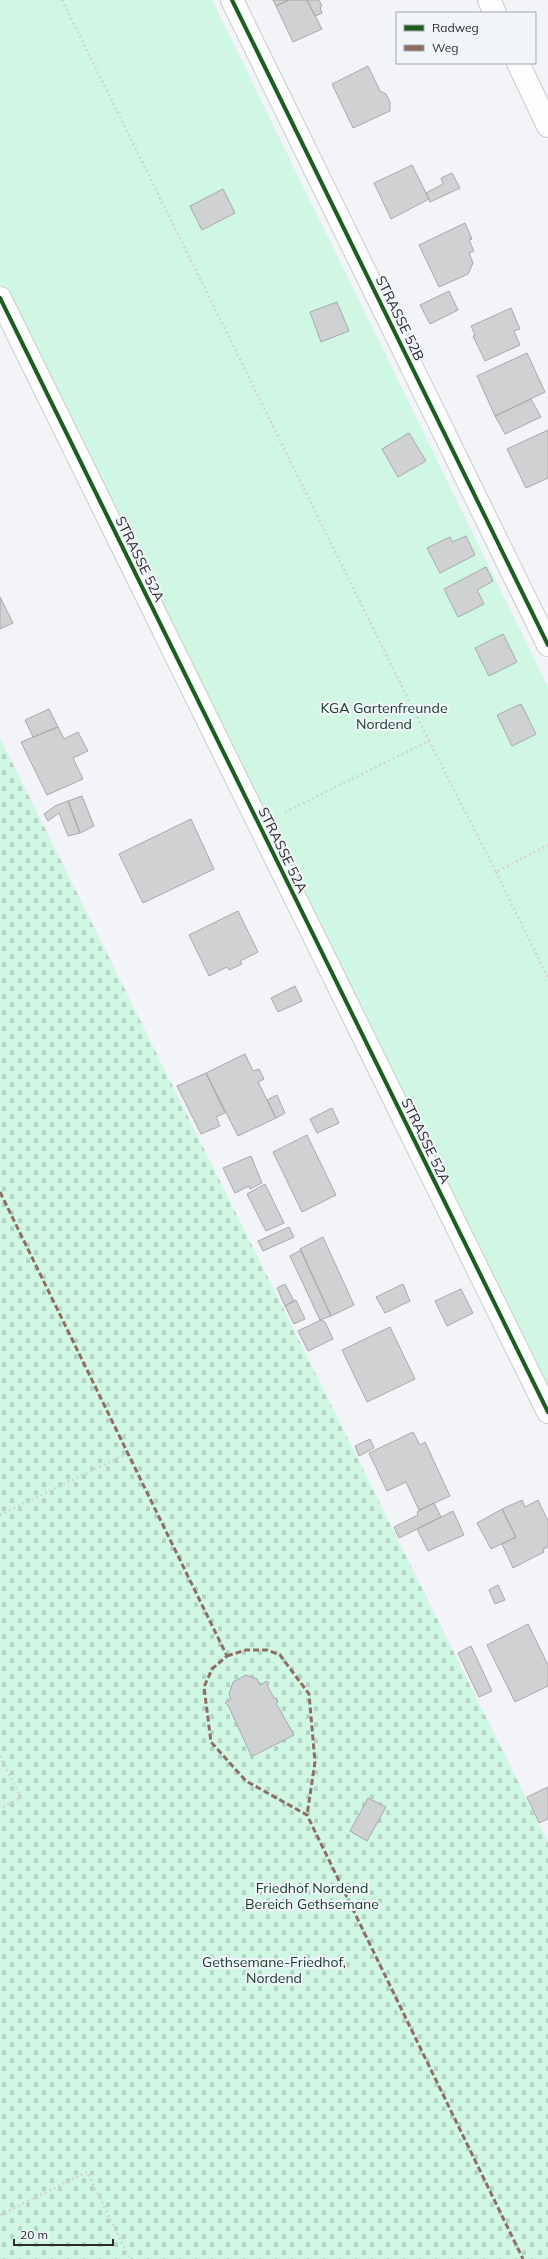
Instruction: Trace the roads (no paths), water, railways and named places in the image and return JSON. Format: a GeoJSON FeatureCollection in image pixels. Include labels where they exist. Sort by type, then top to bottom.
{"type":"FeatureCollection","features":[{"type":"Feature","properties":{"kind":"street","name":"STRASSE 52B"},"geometry":{"type":"LineString","coordinates":[[232,0],[548,645]]}},
{"type":"Feature","properties":{"kind":"street"},"geometry":{"type":"LineString","coordinates":[[489,0],[495,12]]}},
{"type":"Feature","properties":{"kind":"street"},"geometry":{"type":"LineString","coordinates":[[518,64],[548,126]]}},
{"type":"Feature","properties":{"kind":"street","name":"STRASSE 52A"},"geometry":{"type":"LineString","coordinates":[[0,298],[548,1412]]}},
{"type":"Feature","properties":{"kind":"park label","name":"KGA Gartenfreunde Nordend"},"geometry":{"type":"Point","coordinates":[384,716]}},
{"type":"Feature","properties":{"kind":"park label","name":"Friedhof Nordend Bereich Gethsemane"},"geometry":{"type":"Point","coordinates":[312,1896]}},
{"type":"Feature","properties":{"kind":"park label","name":"Gethsemane-Friedhof, Nordend"},"geometry":{"type":"Point","coordinates":[274,1970]}}]}
